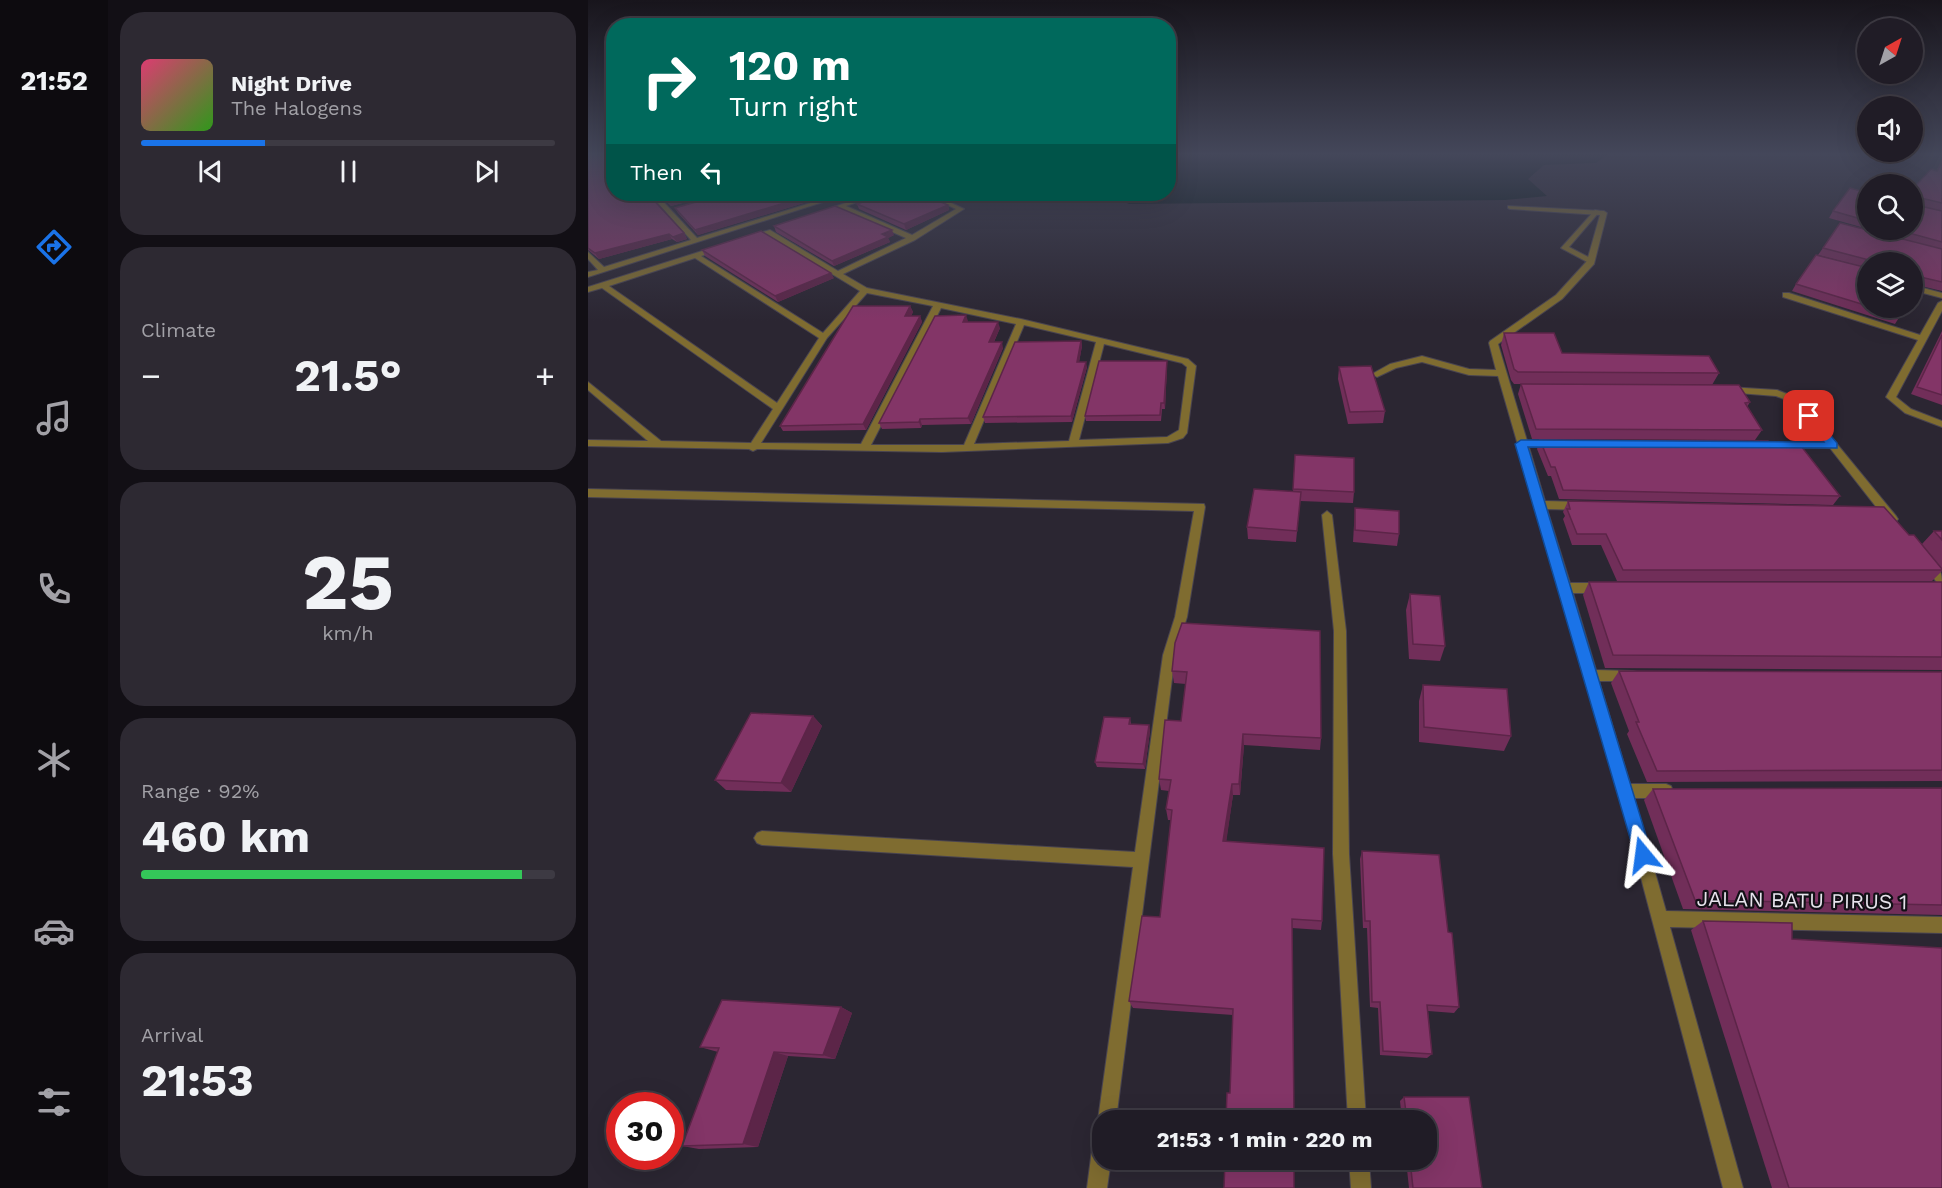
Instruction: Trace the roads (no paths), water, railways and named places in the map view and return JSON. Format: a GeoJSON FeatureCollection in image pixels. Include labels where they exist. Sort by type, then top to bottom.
{"type":"FeatureCollection","features":[{"type":"Feature","properties":{"kind":"street"},"geometry":{"type":"LineString","coordinates":[[676,209],[671,211],[696,241]]}},
{"type":"Feature","properties":{"kind":"street"},"geometry":{"type":"LineString","coordinates":[[588,275],[796,209]]}},
{"type":"Feature","properties":{"kind":"street"},"geometry":{"type":"LineString","coordinates":[[819,214],[831,209]]}},
{"type":"Feature","properties":{"kind":"street"},"geometry":{"type":"LineString","coordinates":[[848,209],[912,238]]}},
{"type":"Feature","properties":{"kind":"street"},"geometry":{"type":"LineString","coordinates":[[837,274],[912,238],[960,209]]}},
{"type":"Feature","properties":{"kind":"street"},"geometry":{"type":"LineString","coordinates":[[1563,209],[1604,213],[1591,262],[1559,297],[1493,343],[1496,373],[1510,389],[1527,444],[1540,505],[1625,791],[1733,1188]]}},
{"type":"Feature","properties":{"kind":"street"},"geometry":{"type":"LineString","coordinates":[[1591,262],[1565,248],[1597,211]]}},
{"type":"Feature","properties":{"kind":"street"},"geometry":{"type":"LineString","coordinates":[[757,235],[777,228]]}},
{"type":"Feature","properties":{"kind":"street"},"geometry":{"type":"LineString","coordinates":[[588,443],[753,448],[968,448],[1168,440],[1179,436],[1184,431],[1192,366],[1177,358],[1021,322],[865,290],[767,231]]}},
{"type":"Feature","properties":{"kind":"street"},"geometry":{"type":"LineString","coordinates":[[588,290],[726,245]]}},
{"type":"Feature","properties":{"kind":"street"},"geometry":{"type":"LineString","coordinates":[[588,254],[603,271]]}},
{"type":"Feature","properties":{"kind":"street"},"geometry":{"type":"LineString","coordinates":[[695,255],[824,337]]}},
{"type":"Feature","properties":{"kind":"street"},"geometry":{"type":"LineString","coordinates":[[603,285],[777,407]]}},
{"type":"Feature","properties":{"kind":"street"},"geometry":{"type":"LineString","coordinates":[[753,448],[777,407],[824,337],[865,290]]}},
{"type":"Feature","properties":{"kind":"street"},"geometry":{"type":"LineString","coordinates":[[1923,290],[1942,296]]}},
{"type":"Feature","properties":{"kind":"street"},"geometry":{"type":"LineString","coordinates":[[1786,295],[1924,339]]}},
{"type":"Feature","properties":{"kind":"street"},"geometry":{"type":"LineString","coordinates":[[1942,303],[1891,397],[1907,411],[1942,424]]}},
{"type":"Feature","properties":{"kind":"street"},"geometry":{"type":"LineString","coordinates":[[864,448],[938,305]]}},
{"type":"Feature","properties":{"kind":"street"},"geometry":{"type":"LineString","coordinates":[[968,448],[1021,322]]}},
{"type":"Feature","properties":{"kind":"street"},"geometry":{"type":"LineString","coordinates":[[1073,445],[1101,341]]}},
{"type":"Feature","properties":{"kind":"street"},"geometry":{"type":"LineString","coordinates":[[1377,374],[1393,366],[1422,359],[1475,373],[1496,373]]}},
{"type":"Feature","properties":{"kind":"street"},"geometry":{"type":"LineString","coordinates":[[588,385],[658,444]]}},
{"type":"Feature","properties":{"kind":"street"},"geometry":{"type":"LineString","coordinates":[[1713,390],[1760,390],[1786,395],[1797,401],[1833,445],[1880,512],[1902,530]]}},
{"type":"Feature","properties":{"kind":"street"},"geometry":{"type":"LineString","coordinates":[[1749,445],[1833,445]]}},
{"type":"Feature","properties":{"kind":"street"},"geometry":{"type":"LineString","coordinates":[[588,493],[1200,507],[1181,618],[1169,655],[1108,1110]]}},
{"type":"Feature","properties":{"kind":"street"},"geometry":{"type":"LineString","coordinates":[[1540,505],[1599,506]]}},
{"type":"Feature","properties":{"kind":"street"},"geometry":{"type":"LineString","coordinates":[[1327,515],[1340,631],[1341,854],[1356,1110]]}},
{"type":"Feature","properties":{"kind":"street"},"geometry":{"type":"LineString","coordinates":[[1922,555],[1942,580]]}},
{"type":"Feature","properties":{"kind":"street"},"geometry":{"type":"LineString","coordinates":[[1565,588],[1612,588]]}},
{"type":"Feature","properties":{"kind":"street"},"geometry":{"type":"LineString","coordinates":[[1591,675],[1650,676]]}},
{"type":"Feature","properties":{"kind":"street"},"geometry":{"type":"LineString","coordinates":[[1625,791],[1684,791]]}},
{"type":"Feature","properties":{"kind":"street"},"geometry":{"type":"LineString","coordinates":[[762,838],[1142,860]]}},
{"type":"Feature","properties":{"kind":"street","name":"JALAN BATU PIRUS 1"},"geometry":{"type":"LineString","coordinates":[[1661,919],[1942,925]]}},
{"type":"Feature","properties":{"kind":"street"},"geometry":{"type":"LineString","coordinates":[[1097,1188],[1099,1170]]}},
{"type":"Feature","properties":{"kind":"street"},"geometry":{"type":"LineString","coordinates":[[1360,1170],[1361,1188]]}}]}
